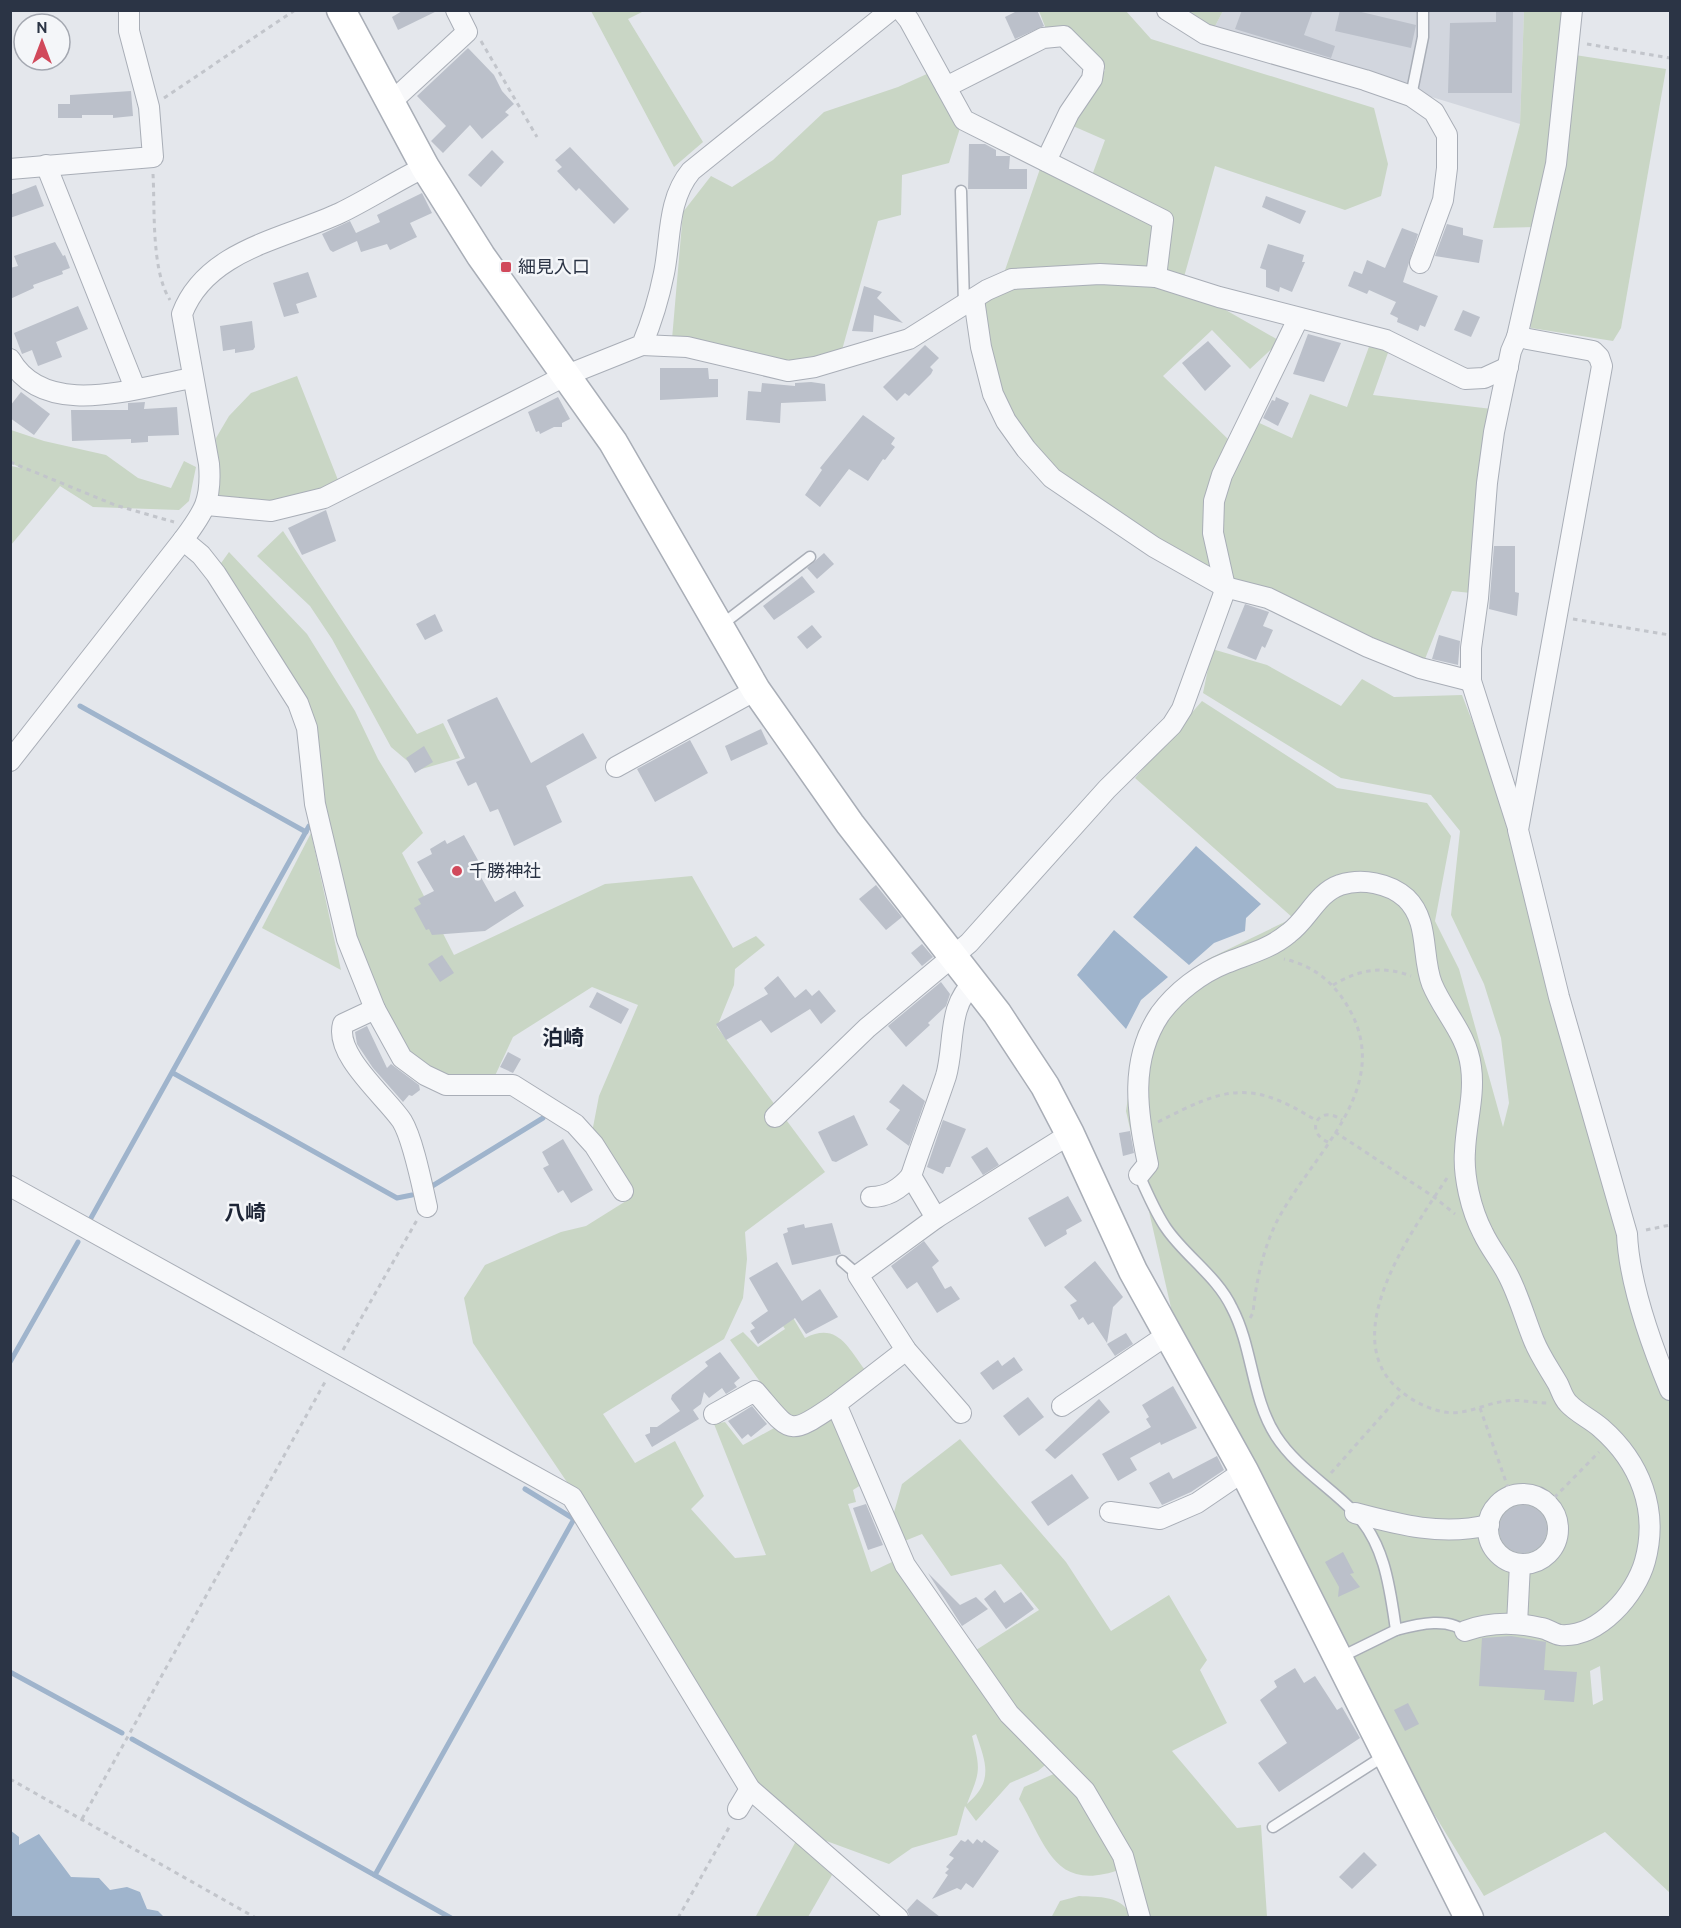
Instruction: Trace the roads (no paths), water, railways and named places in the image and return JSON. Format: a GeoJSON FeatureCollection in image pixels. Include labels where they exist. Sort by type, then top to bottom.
{"type":"FeatureCollection","features":[{"type":"Feature","properties":{"kind":"street"},"geometry":{"type":"LineString","coordinates":[[10,169],[153,157],[149,107],[129,31],[129,10]]}},
{"type":"Feature","properties":{"kind":"street"},"geometry":{"type":"LineString","coordinates":[[341,10],[389,104],[425,167],[481,256],[613,442],[756,690],[850,824],[975,982],[1045,1086],[1134,1271],[1167,1335],[1244,1471],[1469,1917]]}},
{"type":"Feature","properties":{"kind":"street"},"geometry":{"type":"LineString","coordinates":[[389,104],[467,32],[456,10]]}},
{"type":"Feature","properties":{"kind":"street"},"geometry":{"type":"LineString","coordinates":[[642,345],[653,318],[664,272],[674,204],[683,181],[691,171],[891,10]]}},
{"type":"Feature","properties":{"kind":"street"},"geometry":{"type":"LineString","coordinates":[[901,10],[964,120],[1163,220],[1156,277]]}},
{"type":"Feature","properties":{"kind":"street"},"geometry":{"type":"LineString","coordinates":[[1167,10],[1205,34],[1411,96],[1434,112],[1447,135],[1447,168],[1443,200],[1420,263]]}},
{"type":"Feature","properties":{"kind":"street"},"geometry":{"type":"LineString","coordinates":[[1572,10],[1556,164],[1517,337],[1511,351],[1487,483],[1478,598],[1471,648],[1471,681],[1518,830],[1559,997],[1627,1234],[1628,1253],[1647,1325],[1671,1390]]}},
{"type":"Feature","properties":{"kind":"street"},"geometry":{"type":"LineString","coordinates":[[946,87],[1043,38],[1064,36],[1094,66],[1092,79],[1070,113],[1046,161]]}},
{"type":"Feature","properties":{"kind":"street"},"geometry":{"type":"LineString","coordinates":[[46,165],[135,387]]}},
{"type":"Feature","properties":{"kind":"street"},"geometry":{"type":"LineString","coordinates":[[10,761],[207,505],[211,486],[182,314],[188,298],[205,278],[227,260],[340,213],[425,167]]}},
{"type":"Feature","properties":{"kind":"street"},"geometry":{"type":"LineString","coordinates":[[207,505],[271,511],[324,498],[567,375],[642,345],[687,347],[771,368],[797,370],[815,367],[909,339],[1012,279],[1089,274],[1156,277],[1298,319],[1386,340],[1465,379],[1484,378],[1508,367]]}},
{"type":"Feature","properties":{"kind":"street"},"geometry":{"type":"LineString","coordinates":[[969,302],[993,394],[1006,421],[1026,449],[1052,478],[1154,547],[1225,587],[1268,598],[1368,647],[1420,668],[1471,681]]}},
{"type":"Feature","properties":{"kind":"street"},"geometry":{"type":"LineString","coordinates":[[775,1117],[867,1028],[969,943],[1107,789],[1172,725],[1182,709],[1225,587],[1213,533],[1214,501],[1222,475],[1298,319]]}},
{"type":"Feature","properties":{"kind":"street"},"geometry":{"type":"LineString","coordinates":[[1517,337],[1593,351],[1599,357],[1602,366],[1518,830]]}},
{"type":"Feature","properties":{"kind":"street"},"geometry":{"type":"LineString","coordinates":[[10,359],[26,380],[62,395],[88,396],[193,378]]}},
{"type":"Feature","properties":{"kind":"street"},"geometry":{"type":"LineString","coordinates":[[186,535],[216,574],[298,704],[307,728],[315,804],[347,939],[375,1009],[402,1058],[425,1075],[446,1085],[513,1085],[575,1124],[594,1145],[623,1191]]}},
{"type":"Feature","properties":{"kind":"street"},"geometry":{"type":"LineString","coordinates":[[615,767],[756,690]]}},
{"type":"Feature","properties":{"kind":"street"},"geometry":{"type":"LineString","coordinates":[[1139,1175],[1148,1164],[1140,1130],[1138,1072],[1143,1051],[1161,1014],[1192,982],[1210,970],[1252,955],[1291,932],[1325,893],[1340,885],[1374,883],[1404,896],[1415,908],[1421,920],[1432,984],[1456,1024],[1471,1064],[1472,1087],[1464,1154],[1470,1194],[1481,1231],[1509,1276],[1535,1345],[1567,1402],[1624,1450],[1634,1465],[1647,1502],[1649,1540],[1645,1562],[1636,1582],[1609,1615],[1574,1633],[1556,1635],[1544,1628],[1517,1624],[1480,1625],[1468,1635]]}},
{"type":"Feature","properties":{"kind":"street"},"geometry":{"type":"LineString","coordinates":[[871,1197],[881,1197],[904,1184],[911,1176],[947,1073],[951,1032],[964,990],[975,982]]}},
{"type":"Feature","properties":{"kind":"street"},"geometry":{"type":"LineString","coordinates":[[375,1009],[343,1024],[341,1032],[362,1073],[403,1123],[427,1207]]}},
{"type":"Feature","properties":{"kind":"street"},"geometry":{"type":"LineString","coordinates":[[961,1413],[906,1350],[858,1275],[936,1218],[1070,1134]]}},
{"type":"Feature","properties":{"kind":"street"},"geometry":{"type":"LineString","coordinates":[[911,1176],[936,1218]]}},
{"type":"Feature","properties":{"kind":"street"},"geometry":{"type":"LineString","coordinates":[[10,1185],[333,1367],[572,1497],[750,1789],[898,1917]]}},
{"type":"Feature","properties":{"kind":"street"},"geometry":{"type":"LineString","coordinates":[[1062,1406],[1167,1335]]}},
{"type":"Feature","properties":{"kind":"street"},"geometry":{"type":"LineString","coordinates":[[714,1414],[755,1391],[783,1424],[802,1427],[906,1350]]}},
{"type":"Feature","properties":{"kind":"street"},"geometry":{"type":"LineString","coordinates":[[836,1404],[905,1564],[1009,1714],[1085,1791],[1123,1856],[1140,1917]]}},
{"type":"Feature","properties":{"kind":"street"},"geometry":{"type":"LineString","coordinates":[[1110,1512],[1160,1519],[1197,1503],[1244,1471]]}},
{"type":"Feature","properties":{"kind":"street"},"geometry":{"type":"LineString","coordinates":[[1511,1496],[1534,1496],[1548,1504],[1557,1519],[1556,1541],[1542,1558],[1520,1564],[1499,1554],[1492,1545],[1489,1525],[1493,1511],[1511,1496]]}},
{"type":"Feature","properties":{"kind":"street"},"geometry":{"type":"LineString","coordinates":[[1355,1513],[1419,1528],[1443,1531],[1489,1525]]}},
{"type":"Feature","properties":{"kind":"street"},"geometry":{"type":"LineString","coordinates":[[1517,1624],[1520,1564]]}},
{"type":"Feature","properties":{"kind":"street"},"geometry":{"type":"LineString","coordinates":[[738,1809],[750,1789]]}},
{"type":"Feature","properties":{"kind":"lane"},"geometry":{"type":"LineString","coordinates":[[1411,96],[1423,37],[1423,10]]}},
{"type":"Feature","properties":{"kind":"lane"},"geometry":{"type":"LineString","coordinates":[[961,191],[969,302]]}},
{"type":"Feature","properties":{"kind":"lane"},"geometry":{"type":"LineString","coordinates":[[719,626],[810,557]]}},
{"type":"Feature","properties":{"kind":"lane"},"geometry":{"type":"LineString","coordinates":[[1139,1175],[1166,1227],[1219,1286],[1242,1329],[1252,1373],[1275,1434],[1288,1453],[1355,1513],[1370,1534],[1389,1579],[1396,1630]]}},
{"type":"Feature","properties":{"kind":"lane"},"geometry":{"type":"LineString","coordinates":[[842,1261],[858,1275]]}},
{"type":"Feature","properties":{"kind":"lane"},"geometry":{"type":"LineString","coordinates":[[1339,1658],[1396,1630],[1426,1623],[1447,1624],[1468,1635]]}},
{"type":"Feature","properties":{"kind":"lane"},"geometry":{"type":"LineString","coordinates":[[1273,1827],[1387,1754]]}},
{"type":"Feature","properties":{"kind":"water"},"geometry":{"type":"Polygon","coordinates":[[[1196,846],[1261,904],[1246,918],[1245,931],[1214,943],[1189,965],[1133,917],[1196,846]]]}},
{"type":"Feature","properties":{"kind":"water"},"geometry":{"type":"Polygon","coordinates":[[[1114,930],[1168,977],[1141,1000],[1126,1029],[1077,975],[1114,930]]]}},
{"type":"Feature","properties":{"kind":"water"},"geometry":{"type":"Polygon","coordinates":[[[10,1830],[19,1837],[19,1845],[39,1834],[71,1877],[99,1878],[110,1890],[127,1887],[140,1892],[147,1909],[158,1911],[164,1917],[11,1917],[10,1830]]]}},
{"type":"Feature","properties":{"kind":"waterway"},"geometry":{"type":"LineString","coordinates":[[80,706],[306,832]]}},
{"type":"Feature","properties":{"kind":"waterway"},"geometry":{"type":"LineString","coordinates":[[91,1218],[309,826]]}},
{"type":"Feature","properties":{"kind":"waterway"},"geometry":{"type":"LineString","coordinates":[[173,1073],[397,1198],[412,1195]]}},
{"type":"Feature","properties":{"kind":"waterway"},"geometry":{"type":"LineString","coordinates":[[429,1188],[543,1118]]}},
{"type":"Feature","properties":{"kind":"waterway"},"geometry":{"type":"LineString","coordinates":[[10,1362],[78,1242]]}},
{"type":"Feature","properties":{"kind":"waterway"},"geometry":{"type":"LineString","coordinates":[[375,1875],[574,1519],[525,1489]]}},
{"type":"Feature","properties":{"kind":"waterway"},"geometry":{"type":"LineString","coordinates":[[10,1672],[122,1733]]}},
{"type":"Feature","properties":{"kind":"waterway"},"geometry":{"type":"LineString","coordinates":[[132,1739],[451,1918]]}},
{"type":"Feature","properties":{"kind":"place","name":"細見入口"},"geometry":{"type":"Point","coordinates":[506,267]}},
{"type":"Feature","properties":{"kind":"place","name":"千勝神社"},"geometry":{"type":"Point","coordinates":[457,871]}},
{"type":"Feature","properties":{"kind":"district","name":"泊崎"},"geometry":{"type":"Point","coordinates":[563,1038]}},
{"type":"Feature","properties":{"kind":"district","name":"八崎"},"geometry":{"type":"Point","coordinates":[245,1213]}}]}
